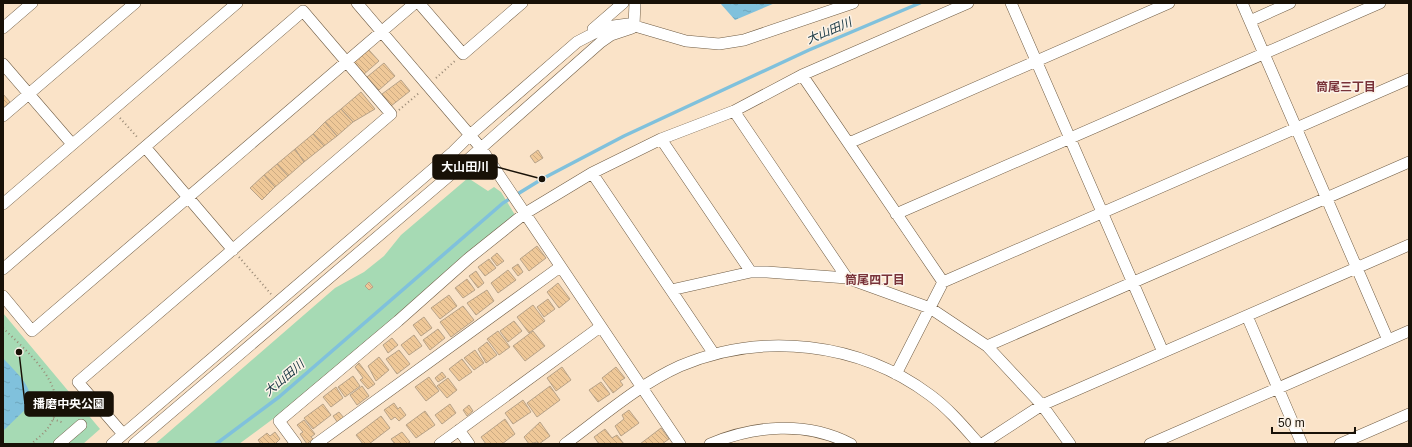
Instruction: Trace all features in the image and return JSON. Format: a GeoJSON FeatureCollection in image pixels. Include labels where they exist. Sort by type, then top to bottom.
{"type":"FeatureCollection","features":[{"type":"Feature","properties":{"kind":"street"},"geometry":{"type":"LineString","coordinates":[[3,28],[32,3]]}},
{"type":"Feature","properties":{"kind":"street"},"geometry":{"type":"LineString","coordinates":[[3,116],[135,3]]}},
{"type":"Feature","properties":{"kind":"street"},"geometry":{"type":"LineString","coordinates":[[3,204],[237,3]]}},
{"type":"Feature","properties":{"kind":"street"},"geometry":{"type":"LineString","coordinates":[[357,3],[481,148],[499,177],[680,444]]}},
{"type":"Feature","properties":{"kind":"street"},"geometry":{"type":"LineString","coordinates":[[3,296],[32,331],[415,3]]}},
{"type":"Feature","properties":{"kind":"street"},"geometry":{"type":"LineString","coordinates":[[419,3],[463,54],[522,3]]}},
{"type":"Feature","properties":{"kind":"street"},"geometry":{"type":"LineString","coordinates":[[112,444],[453,152],[470,134],[623,3]]}},
{"type":"Feature","properties":{"kind":"street"},"geometry":{"type":"LineString","coordinates":[[635,3],[638,26]]}},
{"type":"Feature","properties":{"kind":"street"},"geometry":{"type":"LineString","coordinates":[[577,42],[606,27],[628,24],[686,41],[719,44],[744,40],[853,3]]}},
{"type":"Feature","properties":{"kind":"street"},"geometry":{"type":"LineString","coordinates":[[296,444],[279,421],[398,321],[469,258],[524,214],[592,173],[661,139],[734,111],[802,75],[968,3]]}},
{"type":"Feature","properties":{"kind":"street"},"geometry":{"type":"LineString","coordinates":[[1011,3],[1104,212],[1163,352]]}},
{"type":"Feature","properties":{"kind":"street"},"geometry":{"type":"LineString","coordinates":[[849,143],[1169,3]]}},
{"type":"Feature","properties":{"kind":"street"},"geometry":{"type":"LineString","coordinates":[[1242,3],[1388,340]]}},
{"type":"Feature","properties":{"kind":"street"},"geometry":{"type":"LineString","coordinates":[[1250,21],[1290,3]]}},
{"type":"Feature","properties":{"kind":"street"},"geometry":{"type":"LineString","coordinates":[[896,214],[1380,3]]}},
{"type":"Feature","properties":{"kind":"street"},"geometry":{"type":"LineString","coordinates":[[3,269],[303,11],[391,114],[78,382],[123,434]]}},
{"type":"Feature","properties":{"kind":"street"},"geometry":{"type":"LineString","coordinates":[[134,444],[481,148],[601,42],[627,29],[638,26]]}},
{"type":"Feature","properties":{"kind":"street"},"geometry":{"type":"LineString","coordinates":[[3,64],[72,144]]}},
{"type":"Feature","properties":{"kind":"street"},"geometry":{"type":"LineString","coordinates":[[802,75],[943,282]]}},
{"type":"Feature","properties":{"kind":"street"},"geometry":{"type":"LineString","coordinates":[[896,374],[943,282],[1409,79]]}},
{"type":"Feature","properties":{"kind":"street"},"geometry":{"type":"LineString","coordinates":[[734,111],[847,278]]}},
{"type":"Feature","properties":{"kind":"street"},"geometry":{"type":"LineString","coordinates":[[661,139],[751,272]]}},
{"type":"Feature","properties":{"kind":"street"},"geometry":{"type":"LineString","coordinates":[[145,147],[233,250]]}},
{"type":"Feature","properties":{"kind":"street"},"geometry":{"type":"LineString","coordinates":[[987,346],[1409,162]]}},
{"type":"Feature","properties":{"kind":"street"},"geometry":{"type":"LineString","coordinates":[[592,173],[714,354]]}},
{"type":"Feature","properties":{"kind":"street"},"geometry":{"type":"LineString","coordinates":[[565,444],[642,388],[679,367],[714,354],[771,346],[815,347],[856,357],[896,374],[939,402],[981,444],[1042,405],[1409,245]]}},
{"type":"Feature","properties":{"kind":"street"},"geometry":{"type":"LineString","coordinates":[[316,444],[560,267]]}},
{"type":"Feature","properties":{"kind":"street"},"geometry":{"type":"LineString","coordinates":[[671,290],[751,272],[847,278],[930,308],[987,346],[1042,405],[1070,444]]}},
{"type":"Feature","properties":{"kind":"street"},"geometry":{"type":"LineString","coordinates":[[1247,316],[1302,444]]}},
{"type":"Feature","properties":{"kind":"street"},"geometry":{"type":"LineString","coordinates":[[440,444],[600,327]]}},
{"type":"Feature","properties":{"kind":"street"},"geometry":{"type":"LineString","coordinates":[[1150,444],[1409,331]]}},
{"type":"Feature","properties":{"kind":"street"},"geometry":{"type":"LineString","coordinates":[[1340,444],[1409,414]]}},
{"type":"Feature","properties":{"kind":"street"},"geometry":{"type":"LineString","coordinates":[[58,444],[81,425]]}},
{"type":"Feature","properties":{"kind":"street"},"geometry":{"type":"LineString","coordinates":[[710,444],[755,430],[784,428],[814,431],[851,444]]}},
{"type":"Feature","properties":{"kind":"street"},"geometry":{"type":"LineString","coordinates":[[459,430],[470,444]]}},
{"type":"Feature","properties":{"kind":"path"},"geometry":{"type":"LineString","coordinates":[[436,78],[463,54]]}},
{"type":"Feature","properties":{"kind":"path"},"geometry":{"type":"LineString","coordinates":[[391,114],[397,112],[418,93]]}},
{"type":"Feature","properties":{"kind":"path"},"geometry":{"type":"LineString","coordinates":[[117,115],[145,147]]}},
{"type":"Feature","properties":{"kind":"path"},"geometry":{"type":"LineString","coordinates":[[233,250],[271,294]]}},
{"type":"Feature","properties":{"kind":"path"},"geometry":{"type":"LineString","coordinates":[[3,328],[52,381],[56,394],[56,410],[53,419],[45,432],[31,444]]}},
{"type":"Feature","properties":{"kind":"path"},"geometry":{"type":"LineString","coordinates":[[53,419],[64,423]]}},
{"type":"Feature","properties":{"kind":"green space"},"geometry":{"type":"Polygon","coordinates":[[[468,178],[488,191],[494,187],[501,192],[515,215],[289,407],[239,444],[155,444],[335,288],[364,272],[384,256],[401,235],[468,178]]]}},
{"type":"Feature","properties":{"kind":"green space"},"geometry":{"type":"Polygon","coordinates":[[[3,313],[100,429],[83,444],[3,444],[3,313]]]}},
{"type":"Feature","properties":{"kind":"water"},"geometry":{"type":"Polygon","coordinates":[[[720,3],[775,3],[735,20],[720,3]]]}},
{"type":"Feature","properties":{"kind":"water"},"geometry":{"type":"Polygon","coordinates":[[[3,358],[26,385],[31,397],[31,404],[3,431],[3,358]]]}},
{"type":"Feature","properties":{"kind":"building"},"geometry":{"type":"Polygon","coordinates":[[[368,49],[379,61],[363,75],[352,62],[368,49]]]}},
{"type":"Feature","properties":{"kind":"building"},"geometry":{"type":"Polygon","coordinates":[[[384,63],[395,76],[379,90],[367,77],[384,63]]]}},
{"type":"Feature","properties":{"kind":"building"},"geometry":{"type":"Polygon","coordinates":[[[401,80],[410,91],[391,106],[382,94],[401,80]]]}},
{"type":"Feature","properties":{"kind":"building"},"geometry":{"type":"Polygon","coordinates":[[[361,92],[375,109],[353,122],[341,109],[361,92]]]}},
{"type":"Feature","properties":{"kind":"building"},"geometry":{"type":"Polygon","coordinates":[[[3,94],[10,102],[3,108],[3,94]]]}},
{"type":"Feature","properties":{"kind":"building"},"geometry":{"type":"Polygon","coordinates":[[[341,109],[353,122],[337,136],[325,122],[341,109]]]}},
{"type":"Feature","properties":{"kind":"building"},"geometry":{"type":"Polygon","coordinates":[[[325,122],[337,136],[324,146],[313,134],[325,122]]]}},
{"type":"Feature","properties":{"kind":"building"},"geometry":{"type":"Polygon","coordinates":[[[313,134],[324,146],[304,162],[295,149],[313,134]]]}},
{"type":"Feature","properties":{"kind":"building"},"geometry":{"type":"Polygon","coordinates":[[[295,149],[304,162],[288,176],[277,164],[295,149]]]}},
{"type":"Feature","properties":{"kind":"building"},"geometry":{"type":"Polygon","coordinates":[[[538,150],[543,158],[535,163],[530,156],[538,150]]]}},
{"type":"Feature","properties":{"kind":"building"},"geometry":{"type":"Polygon","coordinates":[[[277,164],[288,176],[275,187],[264,175],[277,164]]]}},
{"type":"Feature","properties":{"kind":"building"},"geometry":{"type":"Polygon","coordinates":[[[264,175],[275,187],[262,200],[250,188],[264,175]]]}},
{"type":"Feature","properties":{"kind":"building"},"geometry":{"type":"Polygon","coordinates":[[[537,246],[546,258],[529,271],[520,259],[537,246]]]}},
{"type":"Feature","properties":{"kind":"building"},"geometry":{"type":"Polygon","coordinates":[[[497,253],[504,261],[497,266],[491,258],[497,253]]]}},
{"type":"Feature","properties":{"kind":"building"},"geometry":{"type":"Polygon","coordinates":[[[489,259],[496,268],[485,276],[478,267],[489,259]]]}},
{"type":"Feature","properties":{"kind":"building"},"geometry":{"type":"Polygon","coordinates":[[[518,264],[523,272],[518,276],[512,268],[518,264]]]}},
{"type":"Feature","properties":{"kind":"building"},"geometry":{"type":"Polygon","coordinates":[[[508,270],[516,280],[498,293],[491,283],[508,270]]]}},
{"type":"Feature","properties":{"kind":"building"},"geometry":{"type":"Polygon","coordinates":[[[476,271],[484,283],[478,288],[469,276],[476,271]]]}},
{"type":"Feature","properties":{"kind":"building"},"geometry":{"type":"Polygon","coordinates":[[[467,279],[475,290],[463,298],[455,288],[467,279]]]}},
{"type":"Feature","properties":{"kind":"building"},"geometry":{"type":"Polygon","coordinates":[[[369,282],[373,287],[369,290],[365,286],[369,282]]]}},
{"type":"Feature","properties":{"kind":"building"},"geometry":{"type":"Polygon","coordinates":[[[558,283],[570,299],[559,308],[547,292],[558,283]]]}},
{"type":"Feature","properties":{"kind":"building"},"geometry":{"type":"Polygon","coordinates":[[[487,290],[494,301],[476,315],[467,303],[487,290]]]}},
{"type":"Feature","properties":{"kind":"building"},"geometry":{"type":"Polygon","coordinates":[[[449,295],[457,306],[440,319],[431,308],[449,295]]]}},
{"type":"Feature","properties":{"kind":"building"},"geometry":{"type":"Polygon","coordinates":[[[548,299],[555,309],[544,317],[537,307],[548,299]]]}},
{"type":"Feature","properties":{"kind":"building"},"geometry":{"type":"Polygon","coordinates":[[[533,305],[545,321],[529,333],[517,317],[533,305]]]}},
{"type":"Feature","properties":{"kind":"building"},"geometry":{"type":"Polygon","coordinates":[[[463,306],[474,320],[451,337],[440,322],[463,306]]]}},
{"type":"Feature","properties":{"kind":"building"},"geometry":{"type":"Polygon","coordinates":[[[424,317],[432,328],[421,336],[413,325],[424,317]]]}},
{"type":"Feature","properties":{"kind":"building"},"geometry":{"type":"Polygon","coordinates":[[[514,321],[522,331],[508,342],[500,331],[514,321]]]}},
{"type":"Feature","properties":{"kind":"building"},"geometry":{"type":"Polygon","coordinates":[[[438,329],[445,338],[430,350],[423,340],[438,329]]]}},
{"type":"Feature","properties":{"kind":"building"},"geometry":{"type":"Polygon","coordinates":[[[498,331],[510,347],[499,355],[487,339],[498,331]]]}},
{"type":"Feature","properties":{"kind":"building"},"geometry":{"type":"Polygon","coordinates":[[[533,331],[545,346],[525,361],[513,346],[533,331]]]}},
{"type":"Feature","properties":{"kind":"building"},"geometry":{"type":"Polygon","coordinates":[[[414,335],[422,346],[409,355],[401,345],[414,335]]]}},
{"type":"Feature","properties":{"kind":"building"},"geometry":{"type":"Polygon","coordinates":[[[392,338],[398,345],[388,353],[383,345],[392,338]]]}},
{"type":"Feature","properties":{"kind":"building"},"geometry":{"type":"Polygon","coordinates":[[[487,342],[497,355],[486,363],[478,349],[487,342]]]}},
{"type":"Feature","properties":{"kind":"building"},"geometry":{"type":"Polygon","coordinates":[[[399,350],[410,364],[397,374],[386,359],[399,350]]]}},
{"type":"Feature","properties":{"kind":"building"},"geometry":{"type":"Polygon","coordinates":[[[475,350],[484,363],[474,370],[464,358],[475,350]]]}},
{"type":"Feature","properties":{"kind":"building"},"geometry":{"type":"Polygon","coordinates":[[[379,357],[389,370],[376,381],[368,366],[379,357]]]}},
{"type":"Feature","properties":{"kind":"building"},"geometry":{"type":"Polygon","coordinates":[[[462,359],[472,372],[459,381],[449,369],[462,359]]]}},
{"type":"Feature","properties":{"kind":"building"},"geometry":{"type":"Polygon","coordinates":[[[359,363],[375,384],[368,389],[360,380],[363,378],[355,367],[359,363]]]}},
{"type":"Feature","properties":{"kind":"building"},"geometry":{"type":"Polygon","coordinates":[[[562,367],[571,380],[556,391],[547,378],[562,367]]]}},
{"type":"Feature","properties":{"kind":"building"},"geometry":{"type":"Polygon","coordinates":[[[616,367],[625,378],[620,381],[623,385],[613,393],[602,378],[616,367]]]}},
{"type":"Feature","properties":{"kind":"building"},"geometry":{"type":"Polygon","coordinates":[[[442,372],[446,377],[438,382],[435,378],[442,372]]]}},
{"type":"Feature","properties":{"kind":"building"},"geometry":{"type":"Polygon","coordinates":[[[353,376],[360,386],[345,397],[338,387],[353,376]]]}},
{"type":"Feature","properties":{"kind":"building"},"geometry":{"type":"Polygon","coordinates":[[[429,377],[439,391],[426,401],[415,387],[429,377]]]}},
{"type":"Feature","properties":{"kind":"building"},"geometry":{"type":"Polygon","coordinates":[[[448,378],[457,390],[447,398],[437,386],[448,378]]]}},
{"type":"Feature","properties":{"kind":"building"},"geometry":{"type":"Polygon","coordinates":[[[601,382],[610,394],[598,402],[589,390],[601,382]]]}},
{"type":"Feature","properties":{"kind":"building"},"geometry":{"type":"Polygon","coordinates":[[[362,386],[369,396],[357,405],[350,395],[362,386]]]}},
{"type":"Feature","properties":{"kind":"building"},"geometry":{"type":"Polygon","coordinates":[[[550,386],[560,400],[537,417],[527,403],[550,386]]]}},
{"type":"Feature","properties":{"kind":"building"},"geometry":{"type":"Polygon","coordinates":[[[336,387],[343,398],[331,407],[323,397],[336,387]]]}},
{"type":"Feature","properties":{"kind":"building"},"geometry":{"type":"Polygon","coordinates":[[[523,400],[531,412],[513,424],[505,413],[523,400]]]}},
{"type":"Feature","properties":{"kind":"building"},"geometry":{"type":"Polygon","coordinates":[[[394,403],[398,409],[400,407],[406,415],[399,421],[395,417],[391,420],[384,410],[394,403]]]}},
{"type":"Feature","properties":{"kind":"building"},"geometry":{"type":"Polygon","coordinates":[[[323,404],[331,415],[313,429],[304,418],[323,404]]]}},
{"type":"Feature","properties":{"kind":"building"},"geometry":{"type":"Polygon","coordinates":[[[450,404],[456,413],[442,424],[435,415],[450,404]]]}},
{"type":"Feature","properties":{"kind":"building"},"geometry":{"type":"Polygon","coordinates":[[[469,405],[473,411],[467,416],[463,410],[469,405]]]}},
{"type":"Feature","properties":{"kind":"building"},"geometry":{"type":"Polygon","coordinates":[[[629,410],[639,423],[621,436],[615,426],[624,419],[622,415],[629,410]]]}},
{"type":"Feature","properties":{"kind":"building"},"geometry":{"type":"Polygon","coordinates":[[[425,411],[435,425],[416,438],[406,425],[425,411]]]}},
{"type":"Feature","properties":{"kind":"building"},"geometry":{"type":"Polygon","coordinates":[[[339,412],[344,418],[338,423],[333,416],[339,412]]]}},
{"type":"Feature","properties":{"kind":"building"},"geometry":{"type":"Polygon","coordinates":[[[381,416],[390,428],[369,444],[363,444],[356,435],[381,416]]]}},
{"type":"Feature","properties":{"kind":"building"},"geometry":{"type":"Polygon","coordinates":[[[505,419],[515,434],[502,444],[486,444],[481,437],[505,419]]]}},
{"type":"Feature","properties":{"kind":"building"},"geometry":{"type":"Polygon","coordinates":[[[304,420],[315,434],[311,437],[313,439],[307,444],[300,434],[303,432],[297,425],[304,420]]]}},
{"type":"Feature","properties":{"kind":"building"},"geometry":{"type":"Polygon","coordinates":[[[540,422],[550,436],[539,444],[537,442],[529,444],[524,437],[540,422]]]}},
{"type":"Feature","properties":{"kind":"building"},"geometry":{"type":"Polygon","coordinates":[[[661,428],[669,439],[662,444],[640,444],[661,428]]]}},
{"type":"Feature","properties":{"kind":"building"},"geometry":{"type":"Polygon","coordinates":[[[605,429],[612,438],[617,435],[624,444],[599,444],[594,437],[605,429]]]}},
{"type":"Feature","properties":{"kind":"building"},"geometry":{"type":"Polygon","coordinates":[[[275,432],[280,439],[275,444],[261,444],[258,440],[267,433],[270,436],[275,432]]]}},
{"type":"Feature","properties":{"kind":"building"},"geometry":{"type":"Polygon","coordinates":[[[402,432],[410,442],[407,444],[395,444],[391,439],[402,432]]]}},
{"type":"Feature","properties":{"kind":"waterway","name":"大山田川"},"geometry":{"type":"LineString","coordinates":[[216,444],[279,397],[503,203],[542,179],[624,136],[809,50],[920,3]]}},
{"type":"Feature","properties":{"kind":"place","name":"大山田川"},"geometry":{"type":"Point","coordinates":[542,179]}},
{"type":"Feature","properties":{"kind":"place","name":"播磨中央公園"},"geometry":{"type":"Point","coordinates":[19,352]}},
{"type":"Feature","properties":{"kind":"district","name":"筒尾三丁目"},"geometry":{"type":"Point","coordinates":[1346,87]}},
{"type":"Feature","properties":{"kind":"district","name":"筒尾四丁目"},"geometry":{"type":"Point","coordinates":[875,280]}}]}
